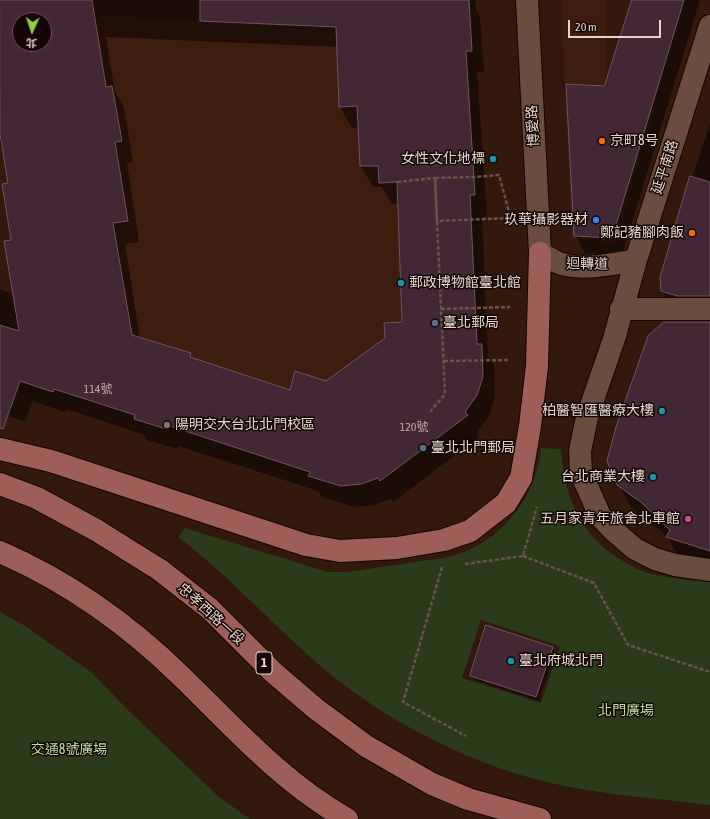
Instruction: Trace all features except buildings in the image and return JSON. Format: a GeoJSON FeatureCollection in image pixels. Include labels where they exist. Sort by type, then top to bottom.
{"type":"FeatureCollection","features":[{"type":"Feature","properties":{"kind":"main road"},"geometry":{"type":"LineString","coordinates":[[0,449],[51,461],[306,545],[340,551],[397,548],[444,540],[470,531],[506,503],[521,478],[530,426],[537,366],[540,253]]}},
{"type":"Feature","properties":{"kind":"main road","name":"忠孝西路一段"},"geometry":{"type":"LineString","coordinates":[[0,484],[37,498],[96,530],[160,570],[210,609],[274,673],[316,709],[366,746],[432,784],[468,799],[540,819]]}},
{"type":"Feature","properties":{"kind":"main road"},"geometry":{"type":"LineString","coordinates":[[0,552],[20,561],[78,595],[119,623],[181,676],[236,733],[284,776],[347,819]]}},
{"type":"Feature","properties":{"kind":"street","name":"博愛路"},"geometry":{"type":"LineString","coordinates":[[527,0],[540,253]]}},
{"type":"Feature","properties":{"kind":"street","name":"延平南路"},"geometry":{"type":"LineString","coordinates":[[710,26],[636,260],[614,339],[587,417],[580,451],[581,474],[600,516],[613,530],[635,548],[655,559],[675,565],[710,570]]}},
{"type":"Feature","properties":{"kind":"street","name":"迴轉道"},"geometry":{"type":"LineString","coordinates":[[540,253],[560,263],[585,266],[612,265],[636,260]]}},
{"type":"Feature","properties":{"kind":"street"},"geometry":{"type":"LineString","coordinates":[[621,310],[710,309]]}},
{"type":"Feature","properties":{"kind":"path"},"geometry":{"type":"LineString","coordinates":[[397,182],[435,178],[499,175],[511,219],[437,221]]}},
{"type":"Feature","properties":{"kind":"path"},"geometry":{"type":"LineString","coordinates":[[430,412],[444,394],[435,178]]}},
{"type":"Feature","properties":{"kind":"path"},"geometry":{"type":"LineString","coordinates":[[441,309],[511,307],[510,315]]}},
{"type":"Feature","properties":{"kind":"path"},"geometry":{"type":"LineString","coordinates":[[443,361],[508,360],[509,353]]}},
{"type":"Feature","properties":{"kind":"path"},"geometry":{"type":"LineString","coordinates":[[523,556],[594,583],[628,645],[710,672]]}},
{"type":"Feature","properties":{"kind":"shaded area"},"geometry":{"type":"Polygon","coordinates":[[[561,0],[606,0],[605,101],[655,107],[615,244],[572,239],[561,0]]]}},
{"type":"Feature","properties":{"kind":"shaded area"},"geometry":{"type":"Polygon","coordinates":[[[336,12],[340,107],[362,109],[358,130],[360,166],[378,166],[379,183],[397,182],[402,322],[384,323],[386,343],[331,383],[295,371],[290,390],[190,357],[191,353],[77,319],[126,303],[113,224],[128,220],[115,142],[122,141],[112,86],[106,87],[95,18],[98,16],[321,26],[336,12]]]}},
{"type":"Feature","properties":{"kind":"green space","name":"北門廣場"},"geometry":{"type":"Polygon","coordinates":[[[541,448],[561,449],[566,483],[577,513],[585,527],[608,551],[639,570],[652,574],[710,582],[710,805],[616,794],[560,785],[530,778],[500,768],[441,744],[384,713],[334,677],[294,642],[218,570],[178,537],[185,528],[328,572],[347,572],[449,557],[467,551],[484,542],[499,531],[523,502],[532,485],[538,467],[541,448]],[[481,620],[462,678],[541,703],[560,646],[481,620]]]}},
{"type":"Feature","properties":{"kind":"green space","name":"交通8號廣場"},"geometry":{"type":"Polygon","coordinates":[[[0,612],[25,626],[91,672],[127,709],[219,797],[250,819],[0,819],[0,612]]]}},
{"type":"Feature","properties":{"kind":"place","name":"京町8号"},"geometry":{"type":"Point","coordinates":[602,141]}},
{"type":"Feature","properties":{"kind":"place","name":"女性文化地標"},"geometry":{"type":"Point","coordinates":[493,159]}},
{"type":"Feature","properties":{"kind":"place","name":"玖華攝影器材"},"geometry":{"type":"Point","coordinates":[596,220]}},
{"type":"Feature","properties":{"kind":"place","name":"鄭記豬腳肉飯"},"geometry":{"type":"Point","coordinates":[692,233]}},
{"type":"Feature","properties":{"kind":"place","name":"郵政博物館臺北館"},"geometry":{"type":"Point","coordinates":[401,283]}},
{"type":"Feature","properties":{"kind":"place","name":"臺北郵局"},"geometry":{"type":"Point","coordinates":[435,323]}},
{"type":"Feature","properties":{"kind":"place","name":"柏醫智匯醫療大樓"},"geometry":{"type":"Point","coordinates":[662,411]}},
{"type":"Feature","properties":{"kind":"place","name":"陽明交大台北北門校區"},"geometry":{"type":"Point","coordinates":[167,425]}},
{"type":"Feature","properties":{"kind":"place","name":"臺北北門郵局"},"geometry":{"type":"Point","coordinates":[423,448]}},
{"type":"Feature","properties":{"kind":"place","name":"台北商業大樓"},"geometry":{"type":"Point","coordinates":[653,477]}},
{"type":"Feature","properties":{"kind":"place","name":"五月家青年旅舍北車館"},"geometry":{"type":"Point","coordinates":[688,519]}},
{"type":"Feature","properties":{"kind":"place","name":"臺北府城北門"},"geometry":{"type":"Point","coordinates":[511,661]}}]}
